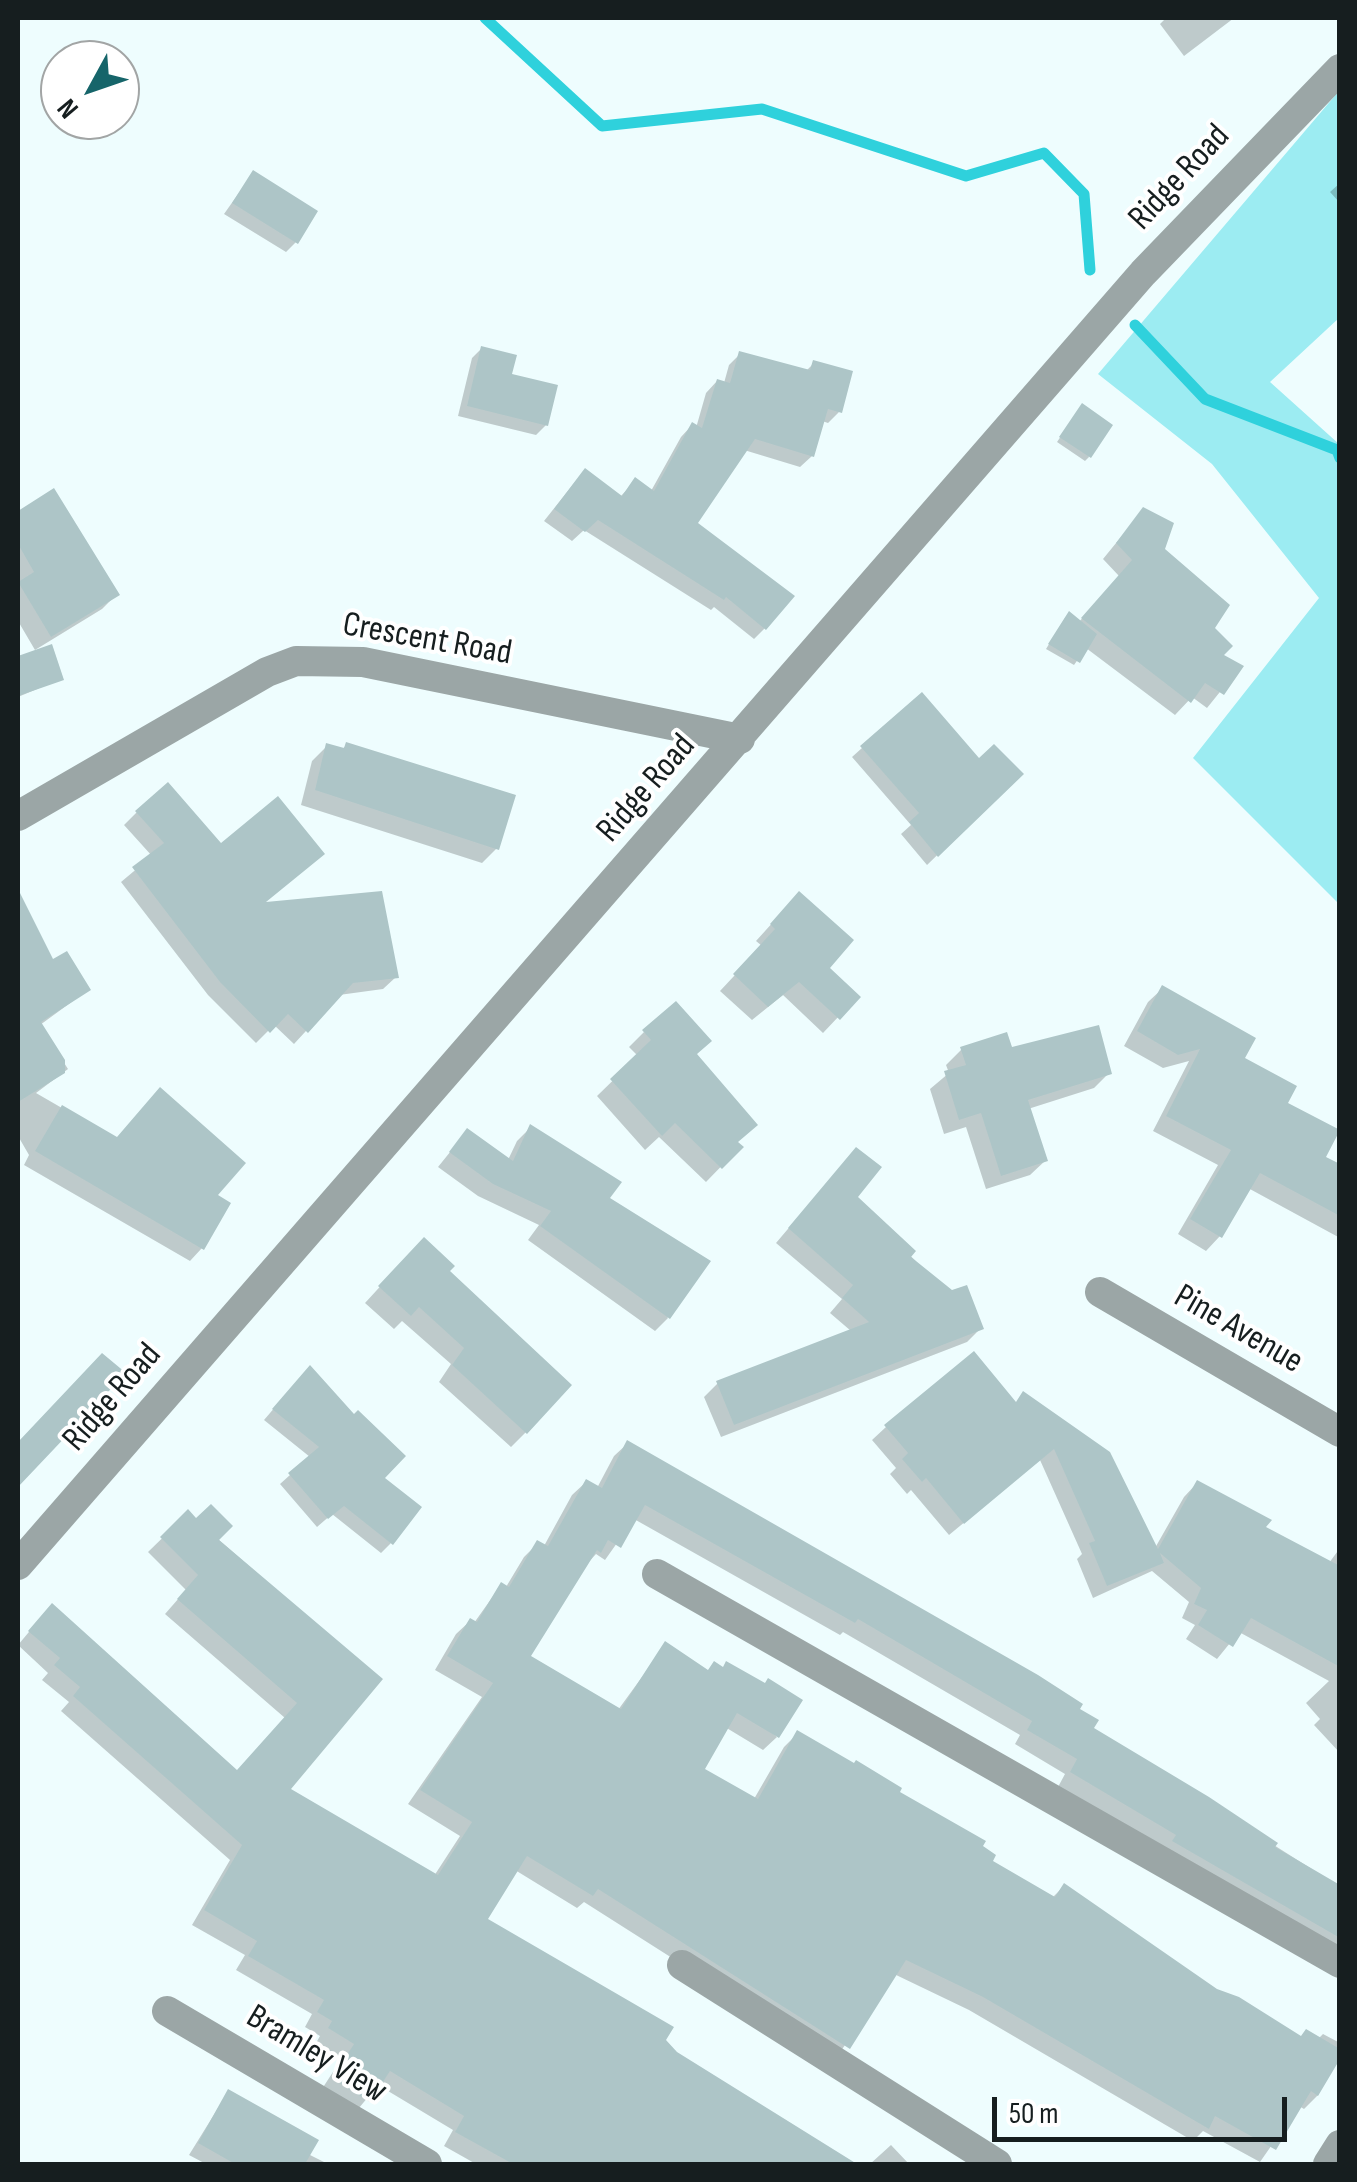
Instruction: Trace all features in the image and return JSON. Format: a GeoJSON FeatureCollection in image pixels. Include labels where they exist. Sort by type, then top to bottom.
{"type":"FeatureCollection","features":[{"type":"Feature","properties":{"kind":"street","name":"Ridge Road"},"geometry":{"type":"LineString","coordinates":[[18,1566],[1143,273],[1340,68]]}},
{"type":"Feature","properties":{"kind":"street","name":"Crescent Road"},"geometry":{"type":"LineString","coordinates":[[18,816],[267,672],[307,660],[363,662],[740,739]]}},
{"type":"Feature","properties":{"kind":"street","name":"Pine Avenue"},"geometry":{"type":"LineString","coordinates":[[1100,1292],[1340,1432]]}},
{"type":"Feature","properties":{"kind":"street"},"geometry":{"type":"LineString","coordinates":[[658,1574],[1340,1963]]}},
{"type":"Feature","properties":{"kind":"street"},"geometry":{"type":"LineString","coordinates":[[682,1965],[996,2164]]}},
{"type":"Feature","properties":{"kind":"street","name":"Bramley View"},"geometry":{"type":"LineString","coordinates":[[166,2011],[426,2164]]}},
{"type":"Feature","properties":{"kind":"street"},"geometry":{"type":"LineString","coordinates":[[1328,2164],[1340,2146]]}},
{"type":"Feature","properties":{"kind":"shaded area"},"geometry":{"type":"Polygon","coordinates":[[[1339,91],[1339,318],[1270,382],[1339,444],[1339,904],[1193,758],[1319,598],[1212,464],[1098,374],[1339,91]]]}},
{"type":"Feature","properties":{"kind":"building"},"geometry":{"type":"Polygon","coordinates":[[[253,170],[318,211],[298,244],[232,203],[253,170]]]}},
{"type":"Feature","properties":{"kind":"building"},"geometry":{"type":"Polygon","coordinates":[[[481,346],[517,355],[512,374],[558,385],[548,426],[467,406],[481,346]]]}},
{"type":"Feature","properties":{"kind":"building"},"geometry":{"type":"Polygon","coordinates":[[[739,351],[810,370],[813,360],[853,371],[842,413],[828,409],[814,457],[755,439],[698,523],[795,596],[766,630],[726,597],[724,600],[598,520],[585,532],[554,509],[585,468],[622,496],[635,477],[654,491],[692,422],[702,428],[717,379],[730,383],[739,351]]]}},
{"type":"Feature","properties":{"kind":"building"},"geometry":{"type":"Polygon","coordinates":[[[1082,403],[1113,425],[1091,458],[1059,437],[1082,403]]]}},
{"type":"Feature","properties":{"kind":"building"},"geometry":{"type":"Polygon","coordinates":[[[54,488],[120,595],[51,637],[18,582],[34,572],[18,544],[18,511],[54,488]]]}},
{"type":"Feature","properties":{"kind":"building"},"geometry":{"type":"Polygon","coordinates":[[[1143,507],[1174,523],[1165,549],[1230,605],[1215,628],[1233,646],[1224,655],[1244,666],[1224,695],[1205,683],[1191,703],[1081,618],[1132,560],[1116,543],[1143,507]]]}},
{"type":"Feature","properties":{"kind":"building"},"geometry":{"type":"Polygon","coordinates":[[[1069,611],[1097,634],[1080,663],[1048,644],[1069,611]]]}},
{"type":"Feature","properties":{"kind":"building"},"geometry":{"type":"Polygon","coordinates":[[[52,644],[64,680],[18,696],[18,656],[52,644]]]}},
{"type":"Feature","properties":{"kind":"building"},"geometry":{"type":"Polygon","coordinates":[[[922,692],[979,758],[994,744],[1024,774],[938,857],[909,822],[919,813],[860,746],[922,692]]]}},
{"type":"Feature","properties":{"kind":"building"},"geometry":{"type":"Polygon","coordinates":[[[346,742],[516,795],[499,850],[315,790],[326,743],[344,748],[346,742]]]}},
{"type":"Feature","properties":{"kind":"building"},"geometry":{"type":"Polygon","coordinates":[[[168,782],[221,843],[278,796],[325,854],[266,902],[382,891],[399,978],[353,983],[308,1033],[288,1014],[270,1033],[220,982],[132,867],[164,843],[135,811],[168,782]]]}},
{"type":"Feature","properties":{"kind":"building"},"geometry":{"type":"Polygon","coordinates":[[[18,889],[53,959],[67,951],[91,990],[41,1022],[65,1060],[65,1073],[18,1102],[18,889]]]}},
{"type":"Feature","properties":{"kind":"building"},"geometry":{"type":"Polygon","coordinates":[[[799,891],[854,940],[830,968],[861,997],[840,1020],[799,982],[768,1007],[733,974],[775,929],[770,924],[799,891]]]}},
{"type":"Feature","properties":{"kind":"building"},"geometry":{"type":"Polygon","coordinates":[[[1162,985],[1256,1038],[1245,1058],[1297,1086],[1288,1103],[1340,1130],[1326,1157],[1340,1164],[1340,1216],[1260,1173],[1222,1238],[1190,1219],[1231,1150],[1166,1116],[1200,1049],[1178,1055],[1137,1031],[1162,985]]]}},
{"type":"Feature","properties":{"kind":"building"},"geometry":{"type":"Polygon","coordinates":[[[676,1001],[712,1041],[697,1054],[758,1125],[738,1142],[744,1147],[722,1169],[675,1123],[662,1136],[610,1079],[651,1040],[642,1030],[676,1001]]]}},
{"type":"Feature","properties":{"kind":"building"},"geometry":{"type":"Polygon","coordinates":[[[1099,1025],[1112,1074],[1028,1100],[1048,1161],[1001,1176],[981,1113],[959,1120],[944,1071],[966,1065],[960,1047],[1007,1032],[1012,1047],[1099,1025]]]}},
{"type":"Feature","properties":{"kind":"building"},"geometry":{"type":"Polygon","coordinates":[[[160,1087],[246,1163],[218,1195],[231,1203],[204,1250],[35,1151],[62,1105],[117,1137],[160,1087]]]}},
{"type":"Feature","properties":{"kind":"building"},"geometry":{"type":"Polygon","coordinates":[[[530,1124],[622,1182],[610,1198],[711,1261],[670,1319],[540,1226],[551,1211],[493,1184],[449,1152],[467,1128],[513,1161],[530,1124]]]}},
{"type":"Feature","properties":{"kind":"building"},"geometry":{"type":"Polygon","coordinates":[[[856,1147],[882,1167],[858,1197],[916,1251],[911,1257],[952,1290],[967,1285],[984,1329],[734,1425],[716,1381],[869,1322],[842,1298],[853,1285],[788,1228],[856,1147]]]}},
{"type":"Feature","properties":{"kind":"building"},"geometry":{"type":"Polygon","coordinates":[[[424,1237],[455,1266],[450,1271],[572,1385],[527,1434],[452,1365],[464,1348],[419,1307],[411,1316],[378,1286],[424,1237]]]}},
{"type":"Feature","properties":{"kind":"building"},"geometry":{"type":"Polygon","coordinates":[[[974,1351],[1016,1402],[1023,1391],[1110,1452],[1158,1549],[1197,1480],[1272,1520],[1266,1527],[1340,1566],[1340,1667],[1251,1618],[1233,1647],[1198,1625],[1207,1610],[1194,1604],[1201,1588],[1160,1553],[1164,1563],[1107,1586],[1089,1543],[1095,1541],[1054,1449],[964,1524],[926,1478],[922,1482],[902,1459],[908,1453],[884,1425],[974,1351]]]}},
{"type":"Feature","properties":{"kind":"building"},"geometry":{"type":"Polygon","coordinates":[[[102,1353],[126,1373],[18,1487],[18,1442],[102,1353]]]}},
{"type":"Feature","properties":{"kind":"building"},"geometry":{"type":"Polygon","coordinates":[[[310,1365],[354,1414],[358,1410],[406,1456],[385,1478],[422,1507],[393,1545],[344,1506],[328,1519],[288,1473],[319,1447],[272,1409],[310,1365]]]}},
{"type":"Feature","properties":{"kind":"building"},"geometry":{"type":"Polygon","coordinates":[[[627,1440],[1038,1675],[1083,1704],[1080,1709],[1099,1720],[1094,1728],[1209,1797],[1278,1843],[1275,1847],[1340,1885],[1340,1938],[1172,1841],[1176,1835],[1070,1772],[1077,1759],[1027,1730],[1032,1721],[858,1619],[855,1623],[645,1505],[621,1548],[608,1540],[601,1553],[597,1550],[531,1656],[621,1709],[665,1641],[708,1670],[714,1661],[723,1667],[726,1661],[765,1683],[768,1678],[803,1700],[779,1738],[737,1713],[705,1769],[758,1799],[797,1730],[854,1763],[856,1760],[902,1788],[900,1792],[986,1841],[983,1846],[996,1855],[993,1861],[1055,1897],[1064,1883],[1217,1989],[1239,1997],[1301,2036],[1306,2029],[1340,2049],[1340,2059],[1318,2096],[1311,2091],[1276,2150],[1215,2116],[1209,2129],[983,1997],[906,1960],[850,2049],[598,1889],[593,1896],[527,1856],[488,1919],[674,2027],[666,2040],[677,2052],[857,2164],[513,2164],[455,2132],[464,2116],[390,2071],[370,2102],[332,2078],[354,2044],[328,2028],[332,2021],[317,2012],[324,2000],[248,1956],[257,1941],[204,1910],[242,1845],[73,1696],[80,1687],[54,1665],[60,1658],[28,1631],[52,1603],[237,1770],[297,1703],[177,1599],[198,1575],[160,1537],[188,1509],[196,1518],[211,1504],[233,1526],[219,1540],[383,1679],[291,1789],[438,1875],[472,1822],[420,1790],[493,1683],[447,1656],[470,1618],[477,1622],[501,1582],[509,1587],[537,1540],[548,1546],[586,1479],[602,1488],[627,1440]]]}},
{"type":"Feature","properties":{"kind":"building"},"geometry":{"type":"Polygon","coordinates":[[[228,2089],[319,2140],[305,2164],[235,2164],[198,2143],[228,2089]]]}},
{"type":"Feature","properties":{"kind":"waterway"},"geometry":{"type":"LineString","coordinates":[[485,18],[602,126],[762,109],[966,176],[1044,153],[1084,194],[1090,270]]}},
{"type":"Feature","properties":{"kind":"waterway"},"geometry":{"type":"LineString","coordinates":[[1135,325],[1205,399],[1337,450],[1340,458]]}}]}
